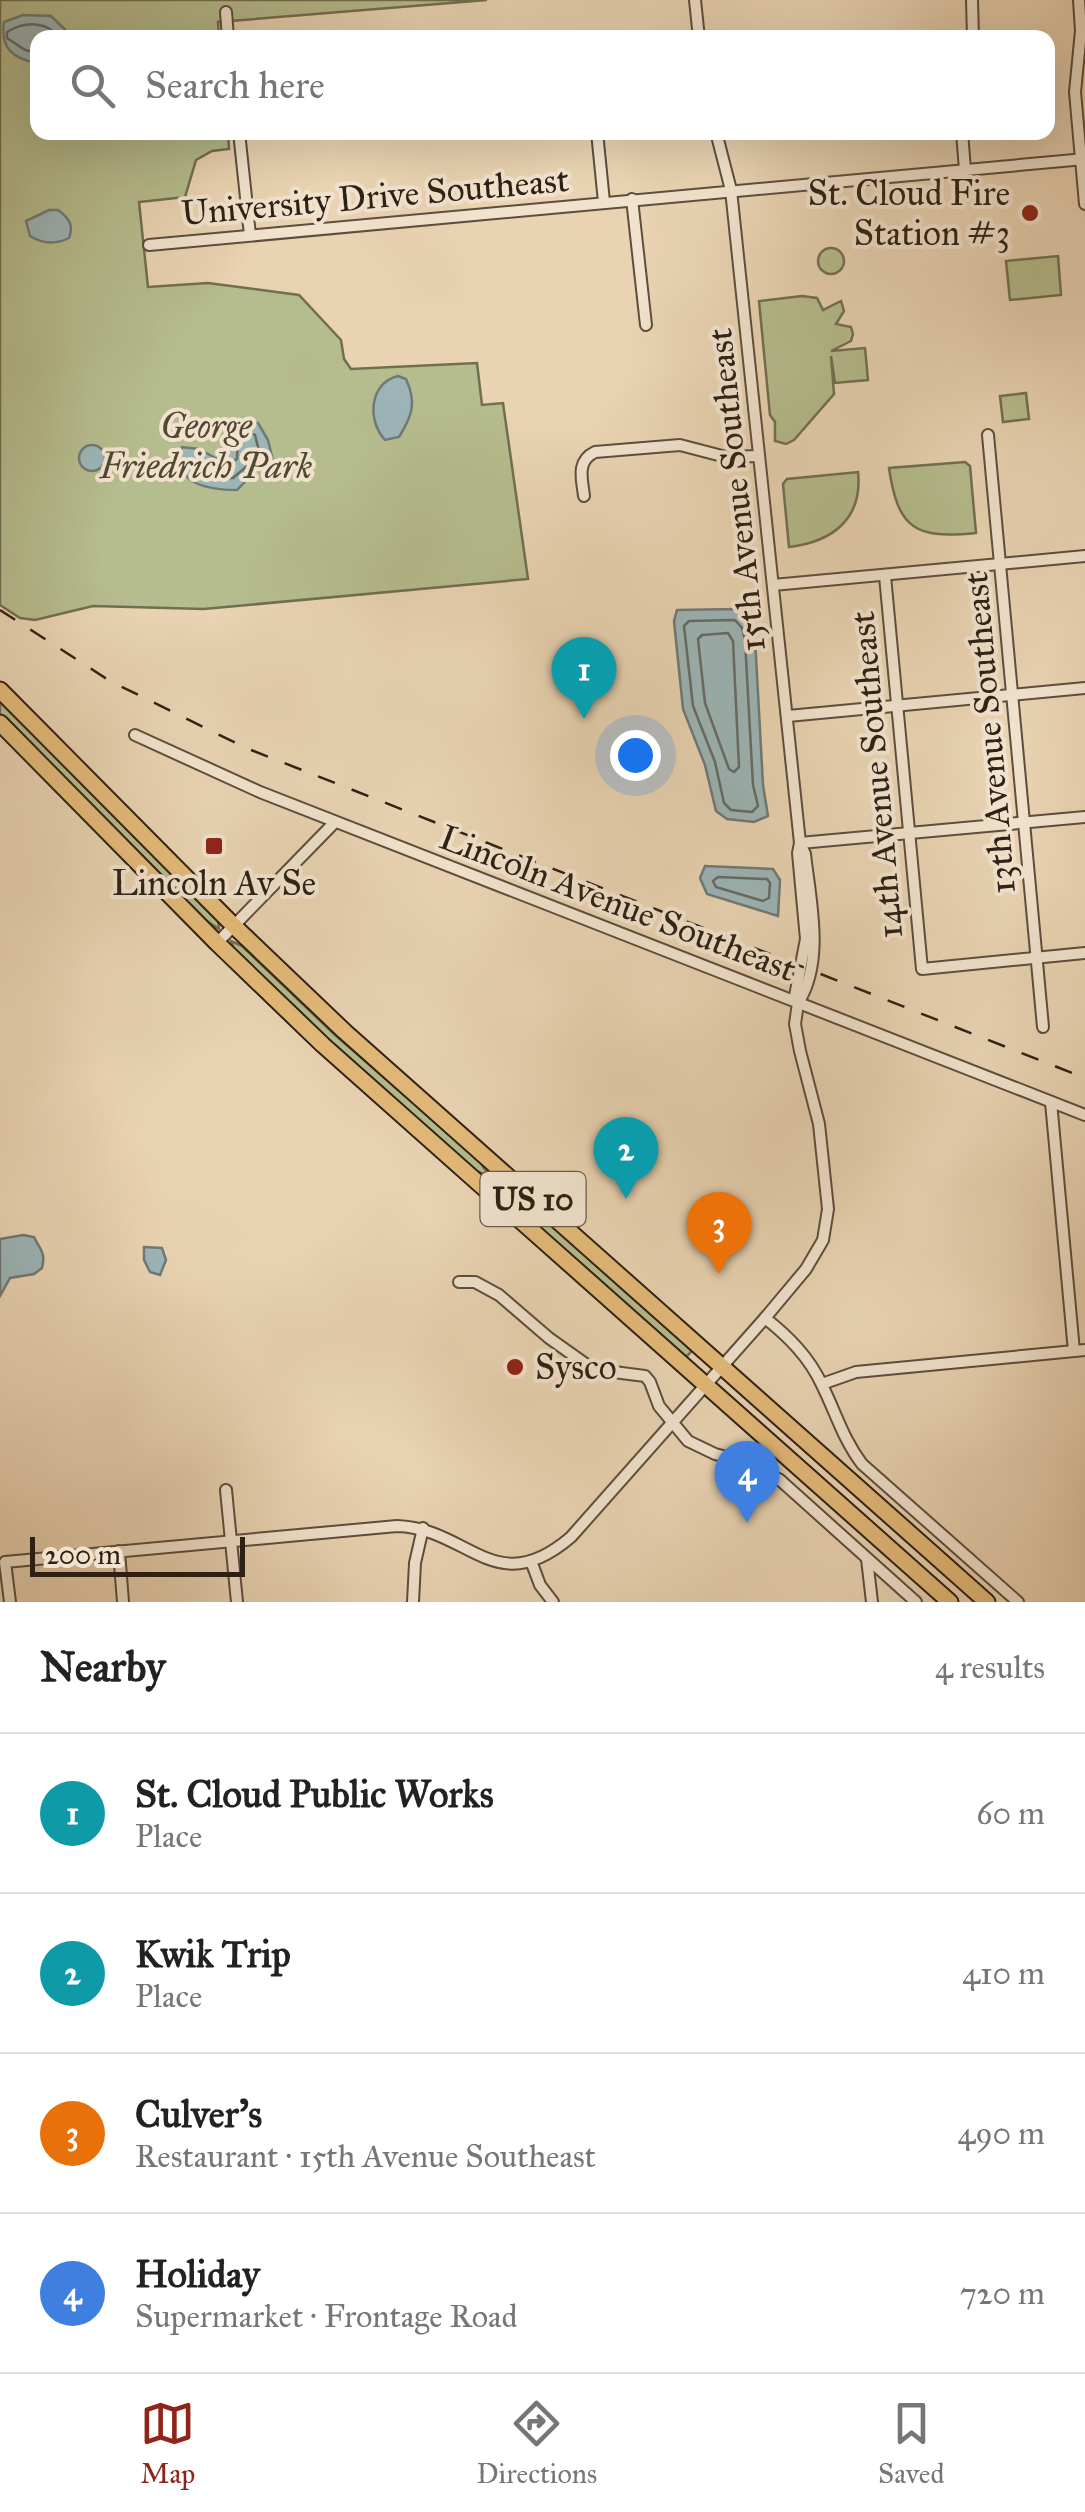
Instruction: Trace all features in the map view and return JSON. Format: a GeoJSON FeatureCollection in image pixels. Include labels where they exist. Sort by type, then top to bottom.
{"type":"FeatureCollection","features":[{"type":"Feature","properties":{"kind":"highway","name":"US 10"},"geometry":{"type":"LineString","coordinates":[[0,690],[234,926],[358,1044],[987,1602]]}},
{"type":"Feature","properties":{"kind":"highway","name":"US 10"},"geometry":{"type":"LineString","coordinates":[[0,723],[216,943],[376,1093],[950,1602]]}},
{"type":"Feature","properties":{"kind":"street"},"geometry":{"type":"LineString","coordinates":[[695,0],[698,30]]}},
{"type":"Feature","properties":{"kind":"street"},"geometry":{"type":"LineString","coordinates":[[972,0],[973,30]]}},
{"type":"Feature","properties":{"kind":"street"},"geometry":{"type":"LineString","coordinates":[[1079,0],[1081,31],[1076,92],[1085,204]]}},
{"type":"Feature","properties":{"kind":"street"},"geometry":{"type":"LineString","coordinates":[[226,12],[227,30]]}},
{"type":"Feature","properties":{"kind":"street"},"geometry":{"type":"LineString","coordinates":[[239,140],[250,236]]}},
{"type":"Feature","properties":{"kind":"street"},"geometry":{"type":"LineString","coordinates":[[598,140],[604,202]]}},
{"type":"Feature","properties":{"kind":"street","name":"15th Avenue Southeast"},"geometry":{"type":"LineString","coordinates":[[530,1562],[555,1550],[571,1536],[766,1318],[816,1256],[828,1223],[819,1124],[795,1024],[795,996],[806,940],[800,843],[731,190],[718,140]]}},
{"type":"Feature","properties":{"kind":"street"},"geometry":{"type":"LineString","coordinates":[[962,140],[964,170]]}},
{"type":"Feature","properties":{"kind":"street","name":"University Drive Southeast"},"geometry":{"type":"LineString","coordinates":[[149,245],[1083,159]]}},
{"type":"Feature","properties":{"kind":"street"},"geometry":{"type":"LineString","coordinates":[[632,200],[646,325]]}},
{"type":"Feature","properties":{"kind":"street","name":"13th Avenue Southeast"},"geometry":{"type":"LineString","coordinates":[[988,435],[1042,1026]]}},
{"type":"Feature","properties":{"kind":"street"},"geometry":{"type":"LineString","coordinates":[[584,496],[582,466],[585,458],[595,452],[680,445],[726,457],[758,456]]}},
{"type":"Feature","properties":{"kind":"street"},"geometry":{"type":"LineString","coordinates":[[773,585],[1085,556]]}},
{"type":"Feature","properties":{"kind":"street","name":"14th Avenue Southeast"},"geometry":{"type":"LineString","coordinates":[[885,576],[922,969],[1036,958]]}},
{"type":"Feature","properties":{"kind":"street"},"geometry":{"type":"LineString","coordinates":[[788,716],[1085,688]]}},
{"type":"Feature","properties":{"kind":"street","name":"Lincoln Avenue Southeast"},"geometry":{"type":"LineString","coordinates":[[135,736],[208,771],[335,822],[1085,1115]]}},
{"type":"Feature","properties":{"kind":"street"},"geometry":{"type":"LineString","coordinates":[[800,843],[1085,816]]}},
{"type":"Feature","properties":{"kind":"street"},"geometry":{"type":"LineString","coordinates":[[216,943],[335,822]]}},
{"type":"Feature","properties":{"kind":"street"},"geometry":{"type":"LineString","coordinates":[[1036,958],[1085,954]]}},
{"type":"Feature","properties":{"kind":"street"},"geometry":{"type":"LineString","coordinates":[[822,1384],[856,1372],[1079,1350],[1052,1102]]}},
{"type":"Feature","properties":{"kind":"street"},"geometry":{"type":"LineString","coordinates":[[459,1282],[475,1282],[499,1295],[587,1365],[644,1376],[672,1424],[688,1441],[702,1449],[749,1462],[780,1480],[916,1602]]}},
{"type":"Feature","properties":{"kind":"street"},"geometry":{"type":"LineString","coordinates":[[766,1318],[792,1340],[822,1384],[848,1445],[862,1464],[1018,1602]]}},
{"type":"Feature","properties":{"kind":"street"},"geometry":{"type":"LineString","coordinates":[[226,1490],[237,1602]]}},
{"type":"Feature","properties":{"kind":"street"},"geometry":{"type":"LineString","coordinates":[[10,1602],[5,1562],[397,1526],[423,1528],[487,1561],[530,1562],[540,1586],[553,1602]]}},
{"type":"Feature","properties":{"kind":"street"},"geometry":{"type":"LineString","coordinates":[[413,1602],[414,1562],[423,1528]]}},
{"type":"Feature","properties":{"kind":"street"},"geometry":{"type":"LineString","coordinates":[[119,1551],[123,1602]]}},
{"type":"Feature","properties":{"kind":"street"},"geometry":{"type":"LineString","coordinates":[[867,1559],[872,1602]]}},
{"type":"Feature","properties":{"kind":"green space","name":"George Friedrich Park"},"geometry":{"type":"Polygon","coordinates":[[[0,0],[487,0],[218,22],[219,30],[30,30],[30,140],[228,140],[229,149],[212,151],[196,160],[185,197],[139,202],[148,287],[208,283],[299,295],[341,340],[344,359],[351,369],[477,363],[482,405],[503,403],[528,579],[204,609],[93,606],[35,620],[20,618],[0,605],[0,0]]]}},
{"type":"Feature","properties":{"kind":"green space"},"geometry":{"type":"Polygon","coordinates":[[[831,248],[840,252],[844,261],[840,270],[831,274],[822,270],[818,261],[822,252],[831,248]]]}},
{"type":"Feature","properties":{"kind":"green space"},"geometry":{"type":"Polygon","coordinates":[[[1058,256],[1061,295],[1010,300],[1006,261],[1058,256]]]}},
{"type":"Feature","properties":{"kind":"green space"},"geometry":{"type":"Polygon","coordinates":[[[817,298],[823,310],[841,301],[844,311],[836,324],[851,327],[853,334],[851,341],[831,351],[865,348],[868,380],[835,383],[831,356],[834,394],[794,440],[786,444],[775,441],[775,422],[770,415],[759,301],[817,298]]]}},
{"type":"Feature","properties":{"kind":"green space"},"geometry":{"type":"Polygon","coordinates":[[[1026,393],[1029,419],[1003,422],[1000,396],[1026,393]]]}},
{"type":"Feature","properties":{"kind":"green space"},"geometry":{"type":"Polygon","coordinates":[[[965,462],[970,466],[976,533],[938,534],[913,526],[898,505],[889,468],[965,462]]]}},
{"type":"Feature","properties":{"kind":"green space"},"geometry":{"type":"Polygon","coordinates":[[[858,472],[855,503],[841,525],[819,540],[789,547],[783,484],[787,479],[858,472]]]}},
{"type":"Feature","properties":{"kind":"green space"},"geometry":{"type":"Polygon","coordinates":[[[0,702],[218,920],[219,929],[204,919],[0,716],[0,702]]]}},
{"type":"Feature","properties":{"kind":"green space"},"geometry":{"type":"Polygon","coordinates":[[[231,941],[242,946],[334,1034],[479,1160],[489,1176],[476,1171],[328,1042],[236,955],[231,941]]]}},
{"type":"Feature","properties":{"kind":"green space"},"geometry":{"type":"Polygon","coordinates":[[[503,1190],[517,1195],[693,1350],[686,1357],[514,1208],[503,1190]]]}},
{"type":"Feature","properties":{"kind":"water"},"geometry":{"type":"Polygon","coordinates":[[[23,15],[51,16],[66,30],[30,30],[30,61],[21,59],[6,45],[4,22],[23,15]]]}},
{"type":"Feature","properties":{"kind":"water"},"geometry":{"type":"Polygon","coordinates":[[[58,210],[68,219],[69,238],[49,243],[30,236],[26,221],[58,210]]]}},
{"type":"Feature","properties":{"kind":"water"},"geometry":{"type":"Polygon","coordinates":[[[398,376],[406,379],[412,409],[399,437],[385,440],[375,423],[376,394],[388,380],[398,376]]]}},
{"type":"Feature","properties":{"kind":"water"},"geometry":{"type":"Polygon","coordinates":[[[241,421],[258,423],[268,440],[273,461],[258,468],[237,490],[216,489],[188,477],[180,460],[182,447],[199,449],[219,460],[228,455],[229,426],[241,421]]]}},
{"type":"Feature","properties":{"kind":"water"},"geometry":{"type":"Polygon","coordinates":[[[92,445],[101,449],[105,458],[101,467],[92,471],[83,467],[79,458],[83,449],[92,445]]]}},
{"type":"Feature","properties":{"kind":"water"},"geometry":{"type":"Polygon","coordinates":[[[677,610],[744,611],[755,638],[768,816],[754,822],[727,819],[716,811],[705,765],[683,709],[674,621],[677,610]]]}},
{"type":"Feature","properties":{"kind":"water"},"geometry":{"type":"Polygon","coordinates":[[[705,866],[773,869],[780,880],[778,916],[707,894],[700,878],[705,866]]]}},
{"type":"Feature","properties":{"kind":"water"},"geometry":{"type":"Polygon","coordinates":[[[34,1237],[43,1255],[42,1268],[34,1274],[10,1278],[0,1296],[0,1239],[34,1237]]]}},
{"type":"Feature","properties":{"kind":"water"},"geometry":{"type":"Polygon","coordinates":[[[144,1247],[162,1248],[166,1260],[160,1275],[150,1272],[144,1260],[144,1247]]]}},
{"type":"Feature","properties":{"kind":"railway"},"geometry":{"type":"LineString","coordinates":[[0,610],[110,681],[246,748],[1085,1078]]}},
{"type":"Feature","properties":{"kind":"place","name":"St. Cloud Fire Station #3"},"geometry":{"type":"Point","coordinates":[1030,213]}},
{"type":"Feature","properties":{"kind":"place","name":"St. Cloud Public Works"},"geometry":{"type":"Point","coordinates":[584,719]}},
{"type":"Feature","properties":{"kind":"place","name":"Lincoln Av Se"},"geometry":{"type":"Point","coordinates":[214,846]}},
{"type":"Feature","properties":{"kind":"place","name":"Kwik Trip"},"geometry":{"type":"Point","coordinates":[626,1199]}},
{"type":"Feature","properties":{"kind":"place","name":"Culver's"},"geometry":{"type":"Point","coordinates":[719,1274]}},
{"type":"Feature","properties":{"kind":"place","name":"Sysco"},"geometry":{"type":"Point","coordinates":[515,1367]}},
{"type":"Feature","properties":{"kind":"place","name":"Holiday"},"geometry":{"type":"Point","coordinates":[747,1523]}}]}
